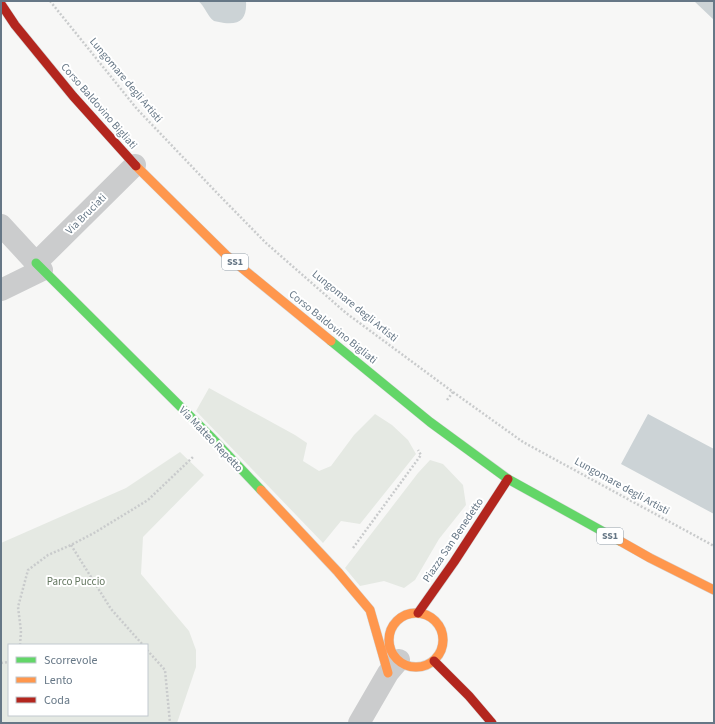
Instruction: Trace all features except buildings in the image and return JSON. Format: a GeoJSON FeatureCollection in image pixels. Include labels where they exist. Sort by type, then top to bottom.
{"type":"FeatureCollection","features":[{"type":"Feature","properties":{"kind":"street","name":"Corso Baldovino Bigliati"},"geometry":{"type":"LineString","coordinates":[[1,4],[15,25],[73,96],[135,164],[226,254],[430,422],[508,478],[650,558],[714,590]]}},
{"type":"Feature","properties":{"kind":"street","name":"Via Bruciati"},"geometry":{"type":"LineString","coordinates":[[1,290],[39,266],[135,164]]}},
{"type":"Feature","properties":{"kind":"street","name":"Via Matteo Repetto"},"geometry":{"type":"LineString","coordinates":[[1,226],[39,266],[212,438],[338,572],[370,610],[393,667]]}},
{"type":"Feature","properties":{"kind":"street","name":"Piazza San Benedetto"},"geometry":{"type":"LineString","coordinates":[[418,614],[454,562],[508,478]]}},
{"type":"Feature","properties":{"kind":"street"},"geometry":{"type":"LineString","coordinates":[[359,723],[393,667],[394,655],[390,643],[392,630],[400,619],[405,616],[418,614],[426,615],[433,619],[438,624],[442,632],[443,640],[439,655],[434,661],[416,667],[404,664],[393,667]]}},
{"type":"Feature","properties":{"kind":"street"},"geometry":{"type":"LineString","coordinates":[[434,661],[469,696],[492,723]]}},
{"type":"Feature","properties":{"kind":"path","name":"Lungomare degli Artisti"},"geometry":{"type":"LineString","coordinates":[[50,1],[138,109],[266,243],[346,313],[523,442],[714,546]]}},
{"type":"Feature","properties":{"kind":"path"},"geometry":{"type":"LineString","coordinates":[[338,572],[355,544],[420,455],[415,443],[453,392]]}},
{"type":"Feature","properties":{"kind":"path"},"geometry":{"type":"LineString","coordinates":[[20,644],[18,607],[28,570],[48,555],[94,533],[148,500],[212,438]]}},
{"type":"Feature","properties":{"kind":"path"},"geometry":{"type":"LineString","coordinates":[[71,545],[111,609],[142,644]]}},
{"type":"Feature","properties":{"kind":"path"},"geometry":{"type":"LineString","coordinates":[[148,651],[165,670],[170,723]]}},
{"type":"Feature","properties":{"kind":"green space"},"geometry":{"type":"Polygon","coordinates":[[[209,388],[307,443],[303,461],[319,471],[331,466],[354,435],[375,414],[392,425],[408,440],[416,454],[360,524],[341,521],[323,543],[196,411],[209,388]]]}},
{"type":"Feature","properties":{"kind":"green space","name":"Parco Puccio"},"geometry":{"type":"Polygon","coordinates":[[[180,452],[204,475],[143,537],[141,574],[189,631],[196,650],[196,667],[177,723],[1,723],[1,543],[126,488],[180,452]]]}},
{"type":"Feature","properties":{"kind":"green space"},"geometry":{"type":"Polygon","coordinates":[[[430,460],[443,464],[463,485],[466,505],[439,539],[415,580],[404,588],[384,581],[360,586],[345,568],[418,473],[430,460]]]}},
{"type":"Feature","properties":{"kind":"shaded area"},"geometry":{"type":"Polygon","coordinates":[[[198,1],[246,1],[244,16],[235,23],[214,21],[198,1]]]}},
{"type":"Feature","properties":{"kind":"shaded area"},"geometry":{"type":"Polygon","coordinates":[[[694,1],[714,1],[714,20],[694,1]]]}},
{"type":"Feature","properties":{"kind":"shaded area"},"geometry":{"type":"Polygon","coordinates":[[[648,414],[714,449],[714,514],[621,464],[648,414]]]}},
{"type":"Feature","properties":{"kind":"traffic: fast"},"geometry":{"type":"LineString","coordinates":[[36,263],[212,438],[261,490]]}},
{"type":"Feature","properties":{"kind":"traffic: fast"},"geometry":{"type":"LineString","coordinates":[[331,341],[430,422],[508,479],[620,541]]}},
{"type":"Feature","properties":{"kind":"traffic: slow"},"geometry":{"type":"LineString","coordinates":[[136,166],[226,255],[331,341]]}},
{"type":"Feature","properties":{"kind":"traffic: slow"},"geometry":{"type":"LineString","coordinates":[[261,490],[338,572],[370,610],[388,673]]}},
{"type":"Feature","properties":{"kind":"traffic: slow"},"geometry":{"type":"LineString","coordinates":[[620,541],[650,558],[714,590]]}},
{"type":"Feature","properties":{"kind":"traffic: slow"},"geometry":{"type":"LineString","coordinates":[[416,613],[426,615],[435,621],[441,630],[443,640],[441,650],[435,659],[426,665],[416,667],[406,665],[397,659],[391,650],[389,640],[391,630],[397,621],[406,615],[416,613]]}},
{"type":"Feature","properties":{"kind":"traffic: jam"},"geometry":{"type":"LineString","coordinates":[[1,4],[15,25],[73,96],[136,166]]}},
{"type":"Feature","properties":{"kind":"traffic: jam"},"geometry":{"type":"LineString","coordinates":[[418,613],[454,562],[508,479]]}},
{"type":"Feature","properties":{"kind":"traffic: jam"},"geometry":{"type":"LineString","coordinates":[[434,661],[469,696],[492,723]]}}]}
